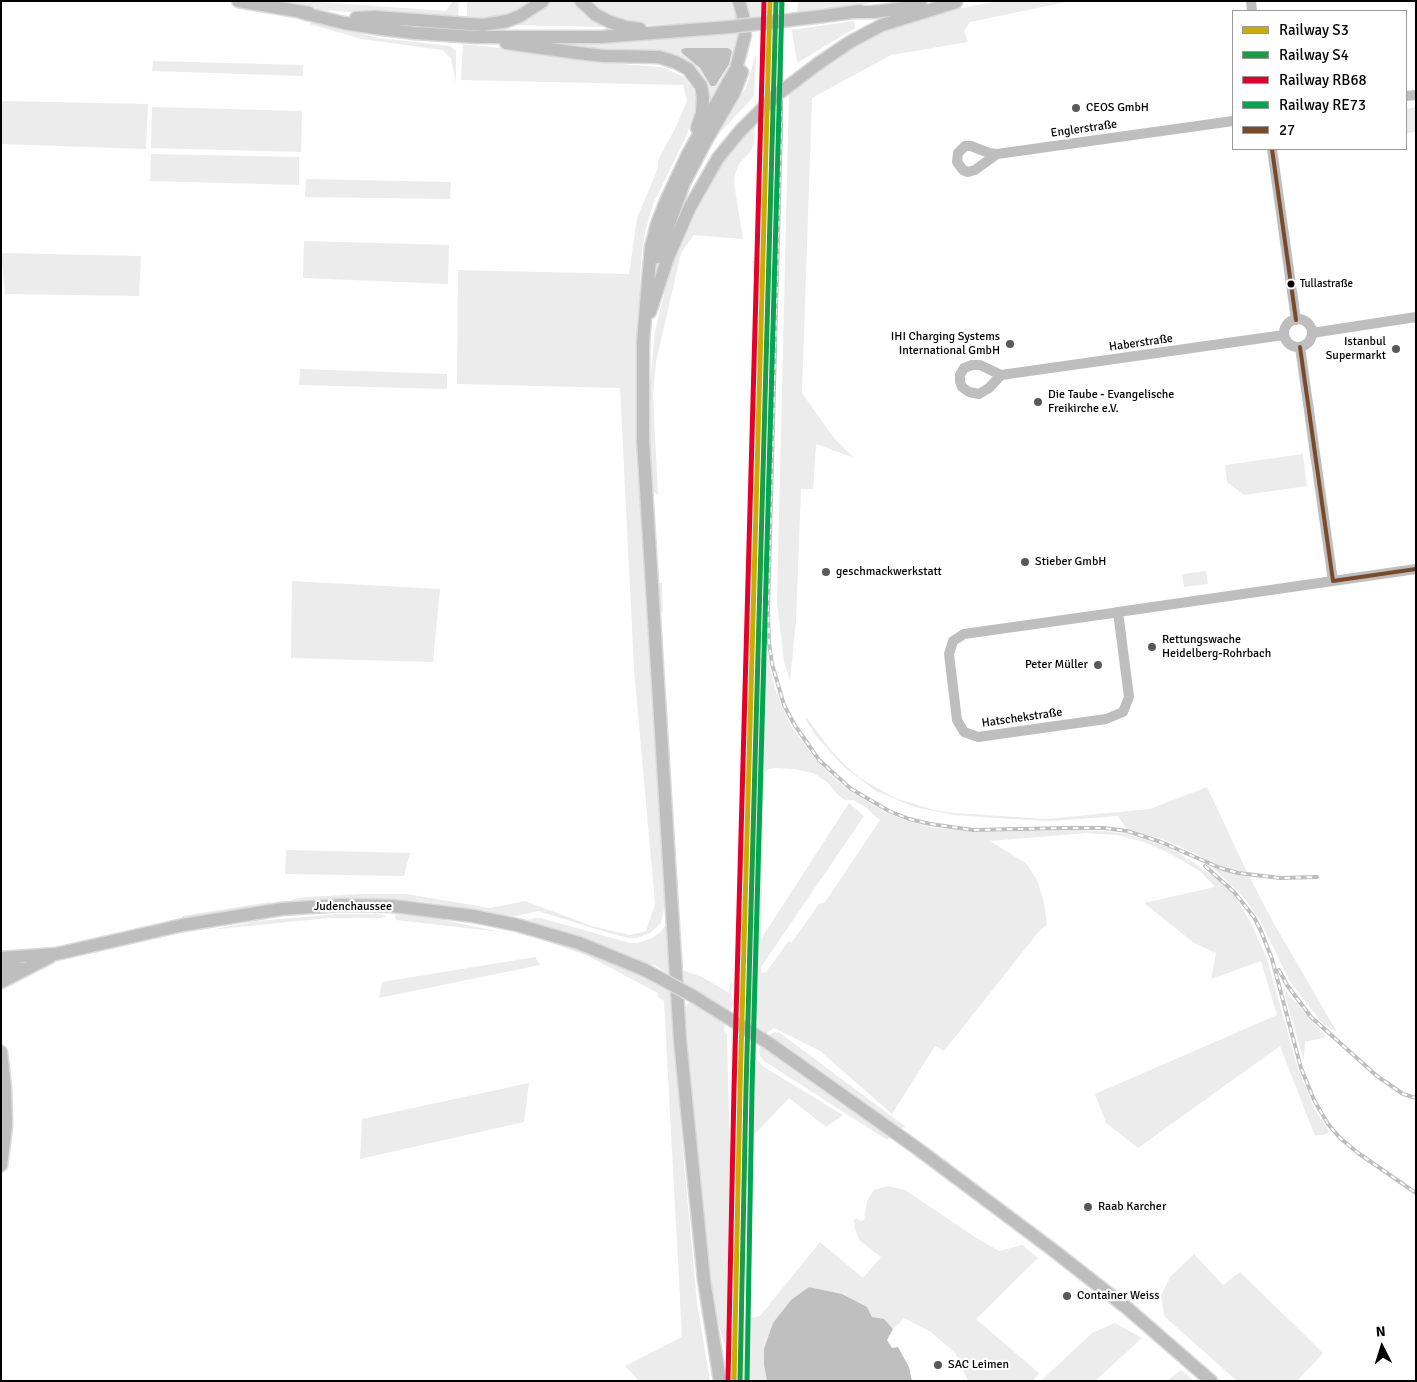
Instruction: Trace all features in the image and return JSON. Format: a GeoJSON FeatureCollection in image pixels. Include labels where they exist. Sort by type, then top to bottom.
{"type":"FeatureCollection","features":[{"type":"Feature","properties":{"kind":"main road"},"geometry":{"type":"LineString","coordinates":[[238,1],[382,29],[464,30],[601,36],[730,28],[854,12],[909,1]]}},
{"type":"Feature","properties":{"kind":"main road"},"geometry":{"type":"LineString","coordinates":[[464,30],[483,24],[507,21],[531,10],[543,1]]}},
{"type":"Feature","properties":{"kind":"main road"},"geometry":{"type":"LineString","coordinates":[[582,1],[596,15],[610,22],[648,33]]}},
{"type":"Feature","properties":{"kind":"main road"},"geometry":{"type":"LineString","coordinates":[[649,283],[667,226],[684,183],[706,139],[740,81],[747,46],[745,24],[739,1]]}},
{"type":"Feature","properties":{"kind":"main road"},"geometry":{"type":"LineString","coordinates":[[854,12],[873,12],[958,2]]}},
{"type":"Feature","properties":{"kind":"main road"},"geometry":{"type":"LineString","coordinates":[[644,331],[668,257],[690,207],[718,158],[741,130],[774,97],[818,63],[850,42],[882,25],[958,2]]}},
{"type":"Feature","properties":{"kind":"main road"},"geometry":{"type":"LineString","coordinates":[[303,13],[464,30],[489,41],[587,54],[659,58],[682,65],[688,69],[701,86],[703,98],[702,113],[688,154]]}},
{"type":"Feature","properties":{"kind":"main road"},"geometry":{"type":"LineString","coordinates":[[720,1381],[704,1280],[680,1040],[643,440],[644,331],[651,247],[657,224],[688,154],[736,69],[745,35]]}},
{"type":"Feature","properties":{"kind":"main road","name":"Judenchaussee"},"geometry":{"type":"LineString","coordinates":[[1,982],[26,962],[183,925],[282,909],[341,905],[393,906],[473,916],[517,925],[579,943],[645,970],[721,1012],[770,1044],[918,1149],[1053,1250],[1211,1381]]}},
{"type":"Feature","properties":{"kind":"main road"},"geometry":{"type":"LineString","coordinates":[[1,951],[26,962]]}},
{"type":"Feature","properties":{"kind":"main road","name":"Judenchaussee"},"geometry":{"type":"LineString","coordinates":[[1,958],[26,962]]}},
{"type":"Feature","properties":{"kind":"main road"},"geometry":{"type":"LineString","coordinates":[[1,969],[26,962]]}},
{"type":"Feature","properties":{"kind":"main road"},"geometry":{"type":"LineString","coordinates":[[1,1052],[5,1088],[6,1126],[1,1165]]}},
{"type":"Feature","properties":{"kind":"street","name":"Englerstraße"},"geometry":{"type":"LineString","coordinates":[[997,154],[1232,121]]}},
{"type":"Feature","properties":{"kind":"street"},"geometry":{"type":"LineString","coordinates":[[1272,150],[1296,320]]}},
{"type":"Feature","properties":{"kind":"street"},"geometry":{"type":"LineString","coordinates":[[1312,333],[1416,317]]}},
{"type":"Feature","properties":{"kind":"street"},"geometry":{"type":"LineString","coordinates":[[1296,320],[1307,322],[1311,327],[1312,333],[1308,343],[1300,347],[1290,345],[1284,335],[1288,324],[1296,320]]}},
{"type":"Feature","properties":{"kind":"street","name":"Haberstraße"},"geometry":{"type":"LineString","coordinates":[[1001,375],[1284,335]]}},
{"type":"Feature","properties":{"kind":"street"},"geometry":{"type":"LineString","coordinates":[[1300,347],[1333,581]]}},
{"type":"Feature","properties":{"kind":"street","name":"Hatschekstraße"},"geometry":{"type":"LineString","coordinates":[[1118,612],[1129,697],[1123,712],[1106,720],[978,737],[964,732],[956,720],[949,654],[953,641],[964,634],[1333,581],[1416,570]]}},
{"type":"Feature","properties":{"kind":"shaded area"},"geometry":{"type":"Polygon","coordinates":[[[273,1],[319,2],[446,11],[453,1],[459,1],[458,18],[316,10],[273,1]]]}},
{"type":"Feature","properties":{"kind":"shaded area"},"geometry":{"type":"Polygon","coordinates":[[[467,1],[538,1],[529,8],[495,20],[467,20],[467,1]]]}},
{"type":"Feature","properties":{"kind":"shaded area"},"geometry":{"type":"Polygon","coordinates":[[[547,1],[577,1],[610,27],[509,25],[547,1]]]}},
{"type":"Feature","properties":{"kind":"shaded area"},"geometry":{"type":"Polygon","coordinates":[[[588,1],[733,1],[739,19],[709,24],[640,25],[628,23],[599,11],[588,1]]]}},
{"type":"Feature","properties":{"kind":"shaded area"},"geometry":{"type":"Polygon","coordinates":[[[744,1],[762,1],[760,17],[748,18],[744,1]]]}},
{"type":"Feature","properties":{"kind":"shaded area"},"geometry":{"type":"Polygon","coordinates":[[[765,1],[763,149],[758,149],[761,39],[765,1]]]}},
{"type":"Feature","properties":{"kind":"shaded area"},"geometry":{"type":"Polygon","coordinates":[[[798,1],[885,1],[797,12],[798,1]]]}},
{"type":"Feature","properties":{"kind":"shaded area"},"geometry":{"type":"Polygon","coordinates":[[[998,1],[1071,1],[970,22],[964,31],[968,42],[891,55],[812,98],[802,393],[834,438],[854,458],[816,444],[813,489],[801,489],[796,621],[790,681],[784,662],[777,602],[789,93],[805,78],[864,40],[904,23],[952,10],[998,1]]]}},
{"type":"Feature","properties":{"kind":"shaded area"},"geometry":{"type":"Polygon","coordinates":[[[854,21],[855,28],[797,63],[792,30],[854,21]]]}},
{"type":"Feature","properties":{"kind":"shaded area"},"geometry":{"type":"Polygon","coordinates":[[[313,22],[379,38],[450,46],[456,51],[456,83],[451,58],[442,50],[362,39],[309,24],[313,22]]]}},
{"type":"Feature","properties":{"kind":"shaded area"},"geometry":{"type":"Polygon","coordinates":[[[740,33],[737,57],[705,111],[697,71],[604,51],[541,43],[577,40],[648,40],[740,33]]]}},
{"type":"Feature","properties":{"kind":"shaded area"},"geometry":{"type":"Polygon","coordinates":[[[463,44],[620,64],[662,67],[684,77],[692,85],[696,100],[694,114],[685,139],[653,204],[645,232],[641,261],[637,390],[665,866],[665,905],[661,923],[650,933],[637,938],[629,938],[606,932],[538,911],[513,917],[419,901],[339,899],[287,902],[306,897],[361,894],[407,894],[490,908],[525,901],[592,926],[630,935],[646,931],[655,904],[634,669],[620,388],[457,384],[458,270],[629,274],[637,218],[658,168],[658,160],[676,127],[687,101],[683,85],[461,80],[463,44]]]}},
{"type":"Feature","properties":{"kind":"shaded area"},"geometry":{"type":"Polygon","coordinates":[[[685,48],[728,48],[732,51],[729,64],[715,86],[711,86],[700,68],[682,53],[681,50],[685,48]]]}},
{"type":"Feature","properties":{"kind":"shaded area"},"geometry":{"type":"Polygon","coordinates":[[[756,53],[754,96],[719,134],[747,85],[756,53]]]}},
{"type":"Feature","properties":{"kind":"shaded area"},"geometry":{"type":"Polygon","coordinates":[[[153,61],[303,65],[303,76],[152,71],[153,61]]]}},
{"type":"Feature","properties":{"kind":"shaded area"},"geometry":{"type":"Polygon","coordinates":[[[1,101],[148,104],[146,149],[1,144],[1,101]]]}},
{"type":"Feature","properties":{"kind":"shaded area"},"geometry":{"type":"Polygon","coordinates":[[[152,107],[302,111],[301,152],[151,148],[152,107]]]}},
{"type":"Feature","properties":{"kind":"shaded area"},"geometry":{"type":"Polygon","coordinates":[[[1416,107],[1416,132],[1407,133],[1407,109],[1416,107]]]}},
{"type":"Feature","properties":{"kind":"shaded area"},"geometry":{"type":"Polygon","coordinates":[[[756,122],[754,143],[751,151],[739,164],[734,183],[743,239],[694,235],[681,253],[656,362],[653,395],[658,495],[651,489],[649,395],[655,332],[673,259],[695,210],[722,161],[756,122]]]}},
{"type":"Feature","properties":{"kind":"shaded area"},"geometry":{"type":"Polygon","coordinates":[[[151,154],[299,157],[299,185],[150,181],[151,154]]]}},
{"type":"Feature","properties":{"kind":"shaded area"},"geometry":{"type":"Polygon","coordinates":[[[306,179],[451,182],[450,199],[305,197],[306,179]]]}},
{"type":"Feature","properties":{"kind":"shaded area"},"geometry":{"type":"Polygon","coordinates":[[[304,241],[449,245],[448,284],[303,278],[304,241]]]}},
{"type":"Feature","properties":{"kind":"shaded area"},"geometry":{"type":"Polygon","coordinates":[[[1,253],[141,256],[139,296],[5,294],[1,253]]]}},
{"type":"Feature","properties":{"kind":"shaded area"},"geometry":{"type":"Polygon","coordinates":[[[752,261],[760,261],[739,1011],[736,990],[754,344],[754,278],[752,261]]]}},
{"type":"Feature","properties":{"kind":"shaded area"},"geometry":{"type":"Polygon","coordinates":[[[300,369],[447,374],[447,389],[299,385],[300,369]]]}},
{"type":"Feature","properties":{"kind":"shaded area"},"geometry":{"type":"Polygon","coordinates":[[[1303,454],[1307,486],[1244,495],[1227,482],[1225,465],[1303,454]]]}},
{"type":"Feature","properties":{"kind":"shaded area"},"geometry":{"type":"Polygon","coordinates":[[[1206,571],[1208,584],[1184,587],[1182,574],[1206,571]]]}},
{"type":"Feature","properties":{"kind":"shaded area"},"geometry":{"type":"Polygon","coordinates":[[[292,581],[440,589],[433,662],[291,658],[292,581]]]}},
{"type":"Feature","properties":{"kind":"shaded area"},"geometry":{"type":"Polygon","coordinates":[[[657,583],[662,583],[663,612],[659,611],[657,583]]]}},
{"type":"Feature","properties":{"kind":"shaded area"},"geometry":{"type":"Polygon","coordinates":[[[760,658],[768,658],[774,685],[791,726],[817,761],[849,791],[887,813],[929,827],[973,832],[1067,830],[1127,834],[1168,847],[1219,881],[1234,894],[1252,925],[1267,959],[1298,1069],[1315,1110],[1330,1133],[1315,1136],[1280,1046],[1138,1148],[1106,1123],[1095,1094],[1277,1015],[1261,961],[1211,979],[1216,953],[1194,943],[1144,903],[1215,887],[1201,872],[1171,854],[1144,842],[1117,835],[1087,833],[990,841],[1027,864],[1038,882],[1044,903],[1047,925],[1040,930],[944,1051],[935,1046],[892,1114],[820,1051],[774,1028],[765,1034],[750,1024],[760,658]],[[774,768],[767,770],[764,774],[761,939],[849,803],[864,816],[761,967],[761,972],[763,973],[766,972],[788,942],[792,942],[819,904],[825,902],[880,820],[865,807],[853,800],[845,800],[827,782],[813,773],[794,769],[774,768]]]}},
{"type":"Feature","properties":{"kind":"shaded area"},"geometry":{"type":"Polygon","coordinates":[[[807,718],[831,750],[860,778],[895,798],[934,810],[1046,819],[1150,809],[1207,787],[1273,922],[1337,1032],[1322,1023],[1289,980],[1260,920],[1242,895],[1200,856],[1168,841],[1127,829],[1118,816],[1052,821],[954,815],[914,807],[876,791],[844,767],[816,736],[805,719],[807,718]]]}},
{"type":"Feature","properties":{"kind":"shaded area"},"geometry":{"type":"Polygon","coordinates":[[[286,850],[410,853],[404,876],[285,874],[286,850]]]}},
{"type":"Feature","properties":{"kind":"shaded area"},"geometry":{"type":"Polygon","coordinates":[[[270,902],[269,905],[183,919],[183,916],[270,902]]]}},
{"type":"Feature","properties":{"kind":"shaded area"},"geometry":{"type":"Polygon","coordinates":[[[378,907],[439,912],[525,930],[610,960],[645,976],[645,978],[672,993],[682,1141],[697,1303],[710,1381],[639,1381],[625,1366],[682,1337],[664,1001],[658,997],[658,993],[588,956],[518,931],[452,917],[389,909],[289,914],[286,912],[378,907]]]}},
{"type":"Feature","properties":{"kind":"shaded area"},"geometry":{"type":"Polygon","coordinates":[[[339,914],[388,916],[380,918],[328,918],[210,930],[257,921],[339,914]]]}},
{"type":"Feature","properties":{"kind":"shaded area"},"geometry":{"type":"Polygon","coordinates":[[[397,914],[423,916],[501,932],[396,920],[395,916],[397,914]]]}},
{"type":"Feature","properties":{"kind":"shaded area"},"geometry":{"type":"Polygon","coordinates":[[[541,918],[630,943],[638,943],[652,938],[668,923],[671,976],[655,965],[645,964],[581,937],[526,920],[541,918]]]}},
{"type":"Feature","properties":{"kind":"shaded area"},"geometry":{"type":"Polygon","coordinates":[[[535,957],[540,965],[379,998],[382,982],[535,957]]]}},
{"type":"Feature","properties":{"kind":"shaded area"},"geometry":{"type":"Polygon","coordinates":[[[682,970],[702,977],[729,993],[730,985],[734,982],[731,990],[733,1004],[731,1011],[683,983],[682,970]]]}},
{"type":"Feature","properties":{"kind":"shaded area"},"geometry":{"type":"Polygon","coordinates":[[[1283,988],[1326,1037],[1305,1042],[1304,1061],[1283,988]]]}},
{"type":"Feature","properties":{"kind":"shaded area"},"geometry":{"type":"Polygon","coordinates":[[[690,1001],[725,1022],[724,1031],[727,1034],[730,1156],[726,1351],[718,1322],[700,1216],[685,1007],[690,1001]]]}},
{"type":"Feature","properties":{"kind":"shaded area"},"geometry":{"type":"Polygon","coordinates":[[[731,1026],[738,1030],[729,1381],[733,1156],[731,1026]]]}},
{"type":"Feature","properties":{"kind":"shaded area"},"geometry":{"type":"Polygon","coordinates":[[[774,1032],[780,1033],[906,1127],[900,1128],[768,1036],[774,1032]]]}},
{"type":"Feature","properties":{"kind":"shaded area"},"geometry":{"type":"Polygon","coordinates":[[[761,1045],[891,1136],[887,1140],[764,1061],[759,1051],[761,1045]]]}},
{"type":"Feature","properties":{"kind":"shaded area"},"geometry":{"type":"Polygon","coordinates":[[[753,1046],[756,1049],[756,1059],[764,1067],[843,1115],[826,1127],[789,1098],[753,1136],[753,1046]]]}},
{"type":"Feature","properties":{"kind":"shaded area"},"geometry":{"type":"Polygon","coordinates":[[[529,1083],[524,1122],[360,1159],[362,1119],[529,1083]]]}},
{"type":"Feature","properties":{"kind":"shaded area"},"geometry":{"type":"Polygon","coordinates":[[[888,1186],[905,1190],[999,1251],[1022,1245],[1038,1258],[976,1319],[1039,1373],[1033,1381],[968,1381],[956,1354],[931,1332],[904,1318],[893,1329],[883,1319],[872,1317],[866,1307],[842,1294],[809,1287],[764,1365],[767,1381],[742,1381],[743,1331],[746,1319],[760,1316],[820,1242],[863,1278],[881,1257],[859,1240],[854,1221],[856,1218],[860,1221],[864,1220],[867,1201],[874,1190],[888,1186]]]}},
{"type":"Feature","properties":{"kind":"shaded area"},"geometry":{"type":"Polygon","coordinates":[[[1194,1254],[1223,1285],[1240,1272],[1323,1353],[1297,1381],[1237,1381],[1164,1316],[1161,1295],[1171,1276],[1194,1254]]]}},
{"type":"Feature","properties":{"kind":"shaded area"},"geometry":{"type":"Polygon","coordinates":[[[809,1287],[842,1294],[867,1307],[872,1317],[884,1319],[893,1329],[887,1340],[892,1348],[898,1347],[909,1367],[912,1381],[767,1381],[764,1349],[773,1323],[791,1300],[809,1287]]]}},
{"type":"Feature","properties":{"kind":"shaded area"},"geometry":{"type":"Polygon","coordinates":[[[1115,1323],[1142,1338],[1095,1381],[1041,1381],[1092,1333],[1115,1323]]]}},
{"type":"Feature","properties":{"kind":"shaded area"},"geometry":{"type":"Polygon","coordinates":[[[1181,1370],[1194,1381],[1167,1381],[1181,1370]]]}},
{"type":"Feature","properties":{"kind":"railway"},"geometry":{"type":"LineString","coordinates":[[781,1],[781,125],[768,610],[772,664],[784,705],[794,724],[819,760],[851,789],[889,811],[909,819],[973,830],[1104,828],[1127,831],[1161,842],[1220,868],[1238,873],[1280,878],[1317,877]]}},
{"type":"Feature","properties":{"kind":"railway"},"geometry":{"type":"LineString","coordinates":[[1205,866],[1234,892],[1254,917],[1261,931],[1272,959],[1301,1068],[1314,1100],[1328,1124],[1340,1138],[1358,1153],[1416,1193]]}},
{"type":"Feature","properties":{"kind":"railway"},"geometry":{"type":"LineString","coordinates":[[1279,970],[1287,985],[1311,1017],[1377,1076],[1403,1094],[1416,1098]]}},
{"type":"Feature","properties":{"kind":"rail line","name":"RB68"},"geometry":{"type":"LineString","coordinates":[[728,1381],[734,1089],[764,1]]}},
{"type":"Feature","properties":{"kind":"rail line","name":"S3"},"geometry":{"type":"LineString","coordinates":[[734,1381],[740,1089],[770,1]]}},
{"type":"Feature","properties":{"kind":"rail line","name":"S4"},"geometry":{"type":"LineString","coordinates":[[740,1381],[746,1089],[776,1]]}},
{"type":"Feature","properties":{"kind":"rail line","name":"RE73"},"geometry":{"type":"LineString","coordinates":[[747,1381],[752,1089],[782,1]]}},
{"type":"Feature","properties":{"kind":"transit line","name":"27"},"geometry":{"type":"LineString","coordinates":[[1272,150],[1296,320]]}},
{"type":"Feature","properties":{"kind":"transit line","name":"27"},"geometry":{"type":"LineString","coordinates":[[1300,347],[1333,581],[1416,569]]}},
{"type":"Feature","properties":{"kind":"place","name":"CEOS GmbH"},"geometry":{"type":"Point","coordinates":[1076,108]}},
{"type":"Feature","properties":{"kind":"place","name":"Tullastraße"},"geometry":{"type":"Point","coordinates":[1291,284]}},
{"type":"Feature","properties":{"kind":"place","name":"IHI Charging Systems International GmbH"},"geometry":{"type":"Point","coordinates":[1010,344]}},
{"type":"Feature","properties":{"kind":"place","name":"Istanbul Supermarkt"},"geometry":{"type":"Point","coordinates":[1396,349]}},
{"type":"Feature","properties":{"kind":"place","name":"Die Taube - Evangelische Freikirche e.V."},"geometry":{"type":"Point","coordinates":[1038,402]}},
{"type":"Feature","properties":{"kind":"place","name":"Stieber GmbH"},"geometry":{"type":"Point","coordinates":[1025,562]}},
{"type":"Feature","properties":{"kind":"place","name":"geschmackwerkstatt"},"geometry":{"type":"Point","coordinates":[826,572]}},
{"type":"Feature","properties":{"kind":"place","name":"Rettungswache Heidelberg-Rohrbach"},"geometry":{"type":"Point","coordinates":[1152,647]}},
{"type":"Feature","properties":{"kind":"place","name":"Peter Müller"},"geometry":{"type":"Point","coordinates":[1098,665]}},
{"type":"Feature","properties":{"kind":"place","name":"Raab Karcher"},"geometry":{"type":"Point","coordinates":[1088,1207]}},
{"type":"Feature","properties":{"kind":"place","name":"Container Weiss"},"geometry":{"type":"Point","coordinates":[1067,1296]}},
{"type":"Feature","properties":{"kind":"place","name":"SAC Leimen"},"geometry":{"type":"Point","coordinates":[938,1365]}}]}
